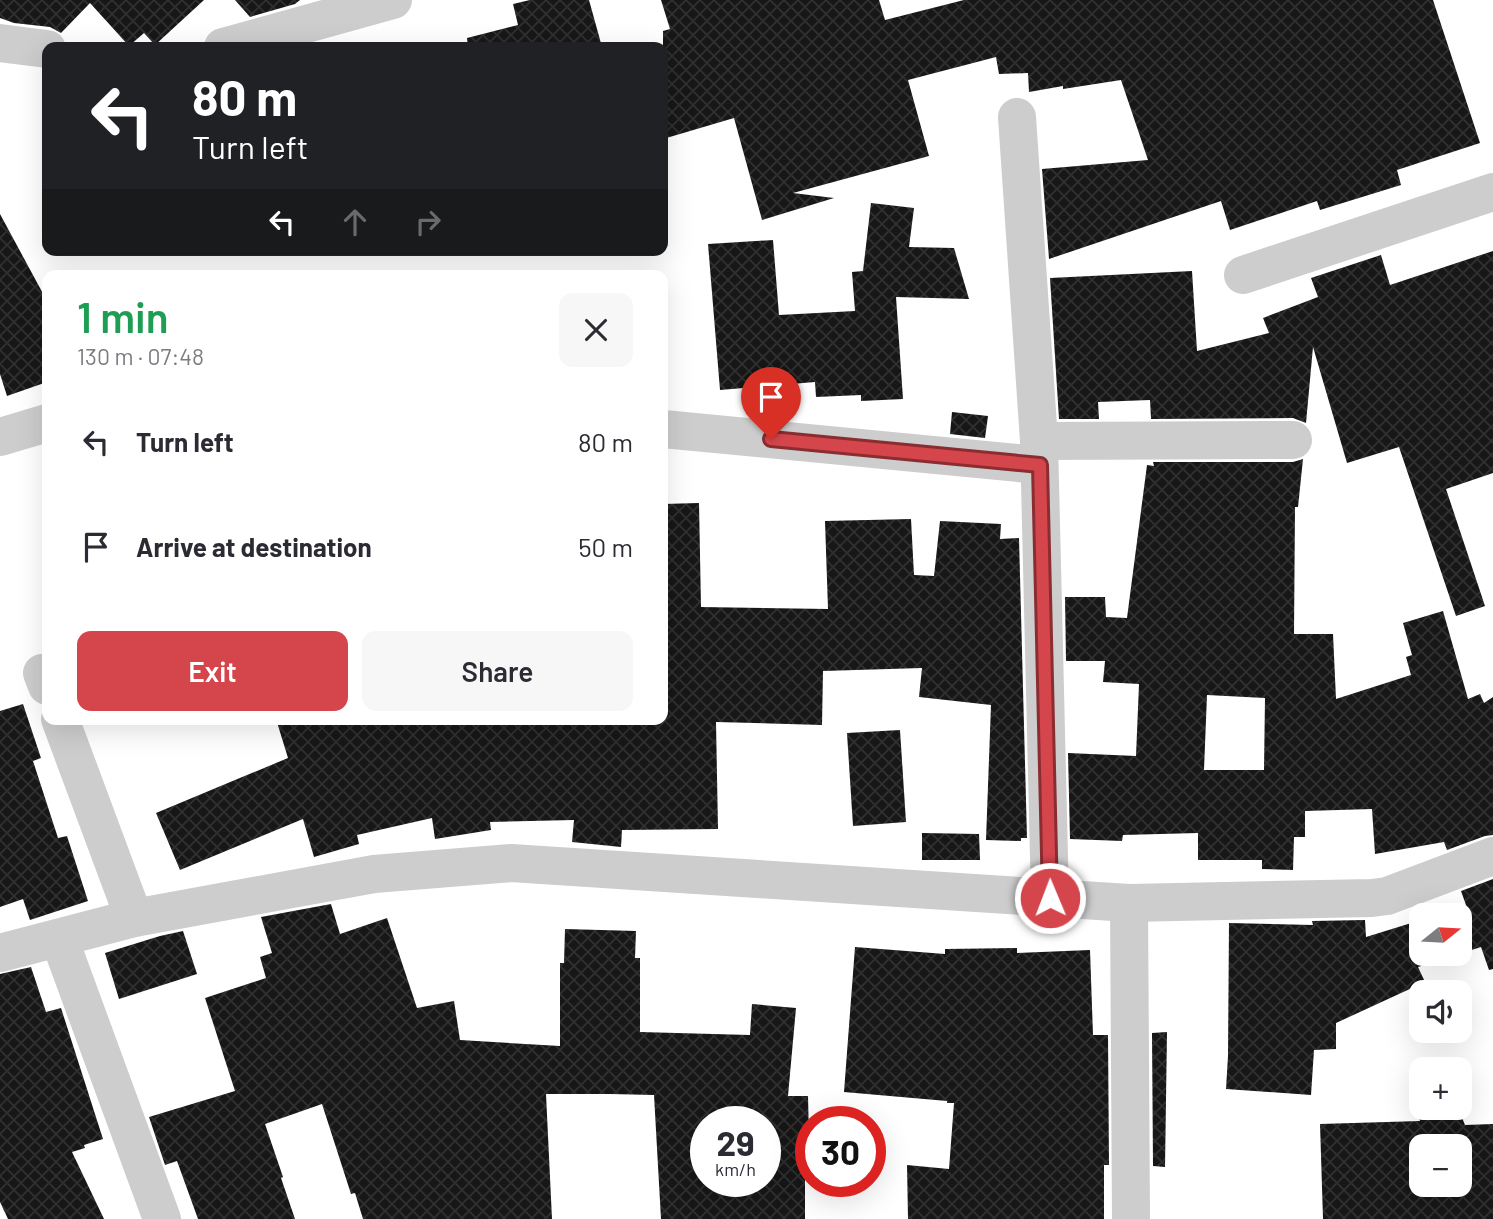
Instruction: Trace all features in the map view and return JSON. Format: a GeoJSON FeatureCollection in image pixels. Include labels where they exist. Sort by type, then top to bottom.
{"type":"FeatureCollection","features":[{"type":"Feature","properties":{"kind":"street"},"geometry":{"type":"LineString","coordinates":[[241,42],[393,0]]}},
{"type":"Feature","properties":{"kind":"street"},"geometry":{"type":"LineString","coordinates":[[0,43],[42,48]]}},
{"type":"Feature","properties":{"kind":"street"},"geometry":{"type":"LineString","coordinates":[[1017,117],[1039,453],[1050,898]]}},
{"type":"Feature","properties":{"kind":"street"},"geometry":{"type":"LineString","coordinates":[[1243,275],[1493,192]]}},
{"type":"Feature","properties":{"kind":"street"},"geometry":{"type":"LineString","coordinates":[[0,437],[42,424]]}},
{"type":"Feature","properties":{"kind":"street"},"geometry":{"type":"LineString","coordinates":[[668,429],[1039,453],[1293,440]]}},
{"type":"Feature","properties":{"kind":"street"},"geometry":{"type":"LineString","coordinates":[[62,725],[134,918]]}},
{"type":"Feature","properties":{"kind":"street"},"geometry":{"type":"LineString","coordinates":[[0,953],[134,918],[374,874],[511,863],[1129,903],[1372,898],[1387,896],[1493,856]]}},
{"type":"Feature","properties":{"kind":"street"},"geometry":{"type":"LineString","coordinates":[[1129,903],[1131,1219]]}},
{"type":"Feature","properties":{"kind":"street"},"geometry":{"type":"LineString","coordinates":[[59,938],[162,1219]]}},
{"type":"Feature","properties":{"kind":"building"},"geometry":{"type":"Polygon","coordinates":[[[0,0],[204,0],[158,42],[152,42],[144,33],[134,42],[125,42],[90,3],[61,33],[50,27],[14,23],[0,18],[0,0]]]}},
{"type":"Feature","properties":{"kind":"building"},"geometry":{"type":"Polygon","coordinates":[[[235,0],[300,0],[295,4],[250,17],[235,0]]]}},
{"type":"Feature","properties":{"kind":"building"},"geometry":{"type":"Polygon","coordinates":[[[530,0],[589,0],[601,42],[467,42],[467,38],[518,25],[513,4],[530,0]]]}},
{"type":"Feature","properties":{"kind":"building"},"geometry":{"type":"Polygon","coordinates":[[[661,0],[879,0],[885,20],[964,0],[1433,0],[1480,143],[1397,170],[1401,185],[1320,210],[1317,201],[1230,230],[1221,201],[1049,259],[1042,169],[1148,160],[1121,80],[1029,92],[1028,73],[999,74],[996,57],[908,80],[929,156],[793,193],[834,198],[762,220],[734,118],[668,138],[668,42],[663,42],[663,31],[670,29],[661,0]]]}},
{"type":"Feature","properties":{"kind":"building"},"geometry":{"type":"Polygon","coordinates":[[[871,203],[914,208],[909,247],[954,248],[969,299],[896,297],[903,399],[861,401],[861,395],[816,397],[815,382],[720,390],[708,244],[773,240],[779,315],[855,311],[852,272],[863,271],[871,203]]]}},
{"type":"Feature","properties":{"kind":"building"},"geometry":{"type":"Polygon","coordinates":[[[0,214],[42,292],[42,384],[7,396],[0,374],[0,214]]]}},
{"type":"Feature","properties":{"kind":"building"},"geometry":{"type":"Polygon","coordinates":[[[1493,251],[1493,473],[1446,489],[1485,606],[1456,616],[1399,447],[1347,463],[1313,347],[1306,423],[1293,418],[1151,419],[1150,400],[1098,402],[1099,419],[1059,419],[1050,278],[1192,271],[1197,351],[1269,333],[1263,318],[1318,297],[1311,278],[1381,255],[1390,285],[1493,251]]]}},
{"type":"Feature","properties":{"kind":"building"},"geometry":{"type":"Polygon","coordinates":[[[952,412],[988,416],[985,438],[950,434],[952,412]]]}},
{"type":"Feature","properties":{"kind":"building"},"geometry":{"type":"Polygon","coordinates":[[[1303,459],[1298,507],[1295,507],[1294,634],[1333,634],[1336,699],[1411,675],[1406,657],[1412,655],[1403,623],[1443,611],[1468,699],[1480,694],[1484,703],[1493,697],[1493,835],[1447,850],[1444,842],[1375,854],[1372,809],[1305,811],[1305,837],[1294,837],[1293,870],[1262,869],[1262,860],[1198,860],[1198,833],[1123,835],[1122,841],[1070,839],[1068,753],[1136,756],[1139,684],[1103,682],[1105,661],[1066,661],[1065,597],[1105,597],[1106,617],[1127,618],[1147,465],[1154,466],[1153,462],[1293,462],[1303,459]],[[1207,695],[1204,770],[1264,770],[1265,698],[1207,695]]]}},
{"type":"Feature","properties":{"kind":"building"},"geometry":{"type":"Polygon","coordinates":[[[699,503],[701,607],[828,609],[825,521],[911,519],[914,575],[934,576],[940,521],[1001,524],[1000,539],[1019,538],[1027,838],[1021,838],[1021,841],[986,840],[991,705],[919,697],[922,668],[823,671],[822,725],[716,722],[718,829],[622,830],[621,847],[572,842],[574,820],[490,822],[491,830],[435,839],[432,818],[357,835],[359,844],[314,857],[303,819],[180,870],[156,813],[288,758],[278,725],[668,725],[668,504],[699,503]]]}},
{"type":"Feature","properties":{"kind":"building"},"geometry":{"type":"Polygon","coordinates":[[[23,704],[41,758],[33,761],[58,838],[67,836],[88,901],[30,920],[23,899],[0,907],[0,711],[23,704]]]}},
{"type":"Feature","properties":{"kind":"building"},"geometry":{"type":"Polygon","coordinates":[[[900,730],[906,822],[853,826],[847,733],[900,730]]]}},
{"type":"Feature","properties":{"kind":"building"},"geometry":{"type":"Polygon","coordinates":[[[922,833],[979,834],[980,860],[922,860],[922,833]]]}},
{"type":"Feature","properties":{"kind":"building"},"geometry":{"type":"Polygon","coordinates":[[[1493,879],[1493,969],[1489,970],[1481,947],[1472,950],[1472,903],[1465,903],[1461,891],[1493,879]]]}},
{"type":"Feature","properties":{"kind":"building"},"geometry":{"type":"Polygon","coordinates":[[[331,904],[340,934],[387,918],[417,1008],[454,1001],[460,1040],[560,1046],[560,963],[564,963],[565,929],[636,931],[635,958],[640,958],[640,1032],[750,1035],[752,1004],[796,1008],[788,1096],[808,1096],[808,1106],[795,1106],[795,1197],[805,1197],[805,1219],[661,1219],[654,1095],[546,1094],[552,1219],[363,1219],[355,1193],[351,1194],[322,1104],[265,1124],[295,1219],[198,1219],[177,1161],[165,1165],[149,1117],[235,1091],[205,998],[266,978],[260,957],[272,953],[261,917],[331,904]]]}},
{"type":"Feature","properties":{"kind":"building"},"geometry":{"type":"Polygon","coordinates":[[[1365,920],[1366,937],[1409,924],[1409,966],[1421,966],[1418,967],[1424,980],[1409,980],[1409,989],[1336,1023],[1336,1049],[1314,1050],[1311,1095],[1226,1089],[1229,923],[1313,925],[1312,921],[1365,920]]]}},
{"type":"Feature","properties":{"kind":"building"},"geometry":{"type":"Polygon","coordinates":[[[183,931],[197,974],[119,999],[105,953],[183,931]]]}},
{"type":"Feature","properties":{"kind":"building"},"geometry":{"type":"Polygon","coordinates":[[[855,947],[945,954],[945,949],[1017,948],[1017,953],[1090,950],[1093,1035],[1108,1035],[1109,1165],[1104,1165],[1104,1219],[908,1219],[907,1165],[949,1169],[954,1103],[844,1092],[855,947]]]}},
{"type":"Feature","properties":{"kind":"building"},"geometry":{"type":"Polygon","coordinates":[[[31,967],[46,1012],[61,1008],[103,1139],[72,1152],[104,1219],[8,1219],[0,1202],[0,974],[31,967]]]}},
{"type":"Feature","properties":{"kind":"building"},"geometry":{"type":"Polygon","coordinates":[[[1167,1032],[1165,1167],[1153,1166],[1152,1033],[1167,1032]]]}},
{"type":"Feature","properties":{"kind":"building"},"geometry":{"type":"Polygon","coordinates":[[[1463,1120],[1465,1125],[1493,1124],[1493,1219],[1323,1219],[1320,1124],[1463,1120]]]}},
{"type":"Feature","properties":{"kind":"route"},"geometry":{"type":"LineString","coordinates":[[771,439],[1040,465],[1050,898]]}}]}
